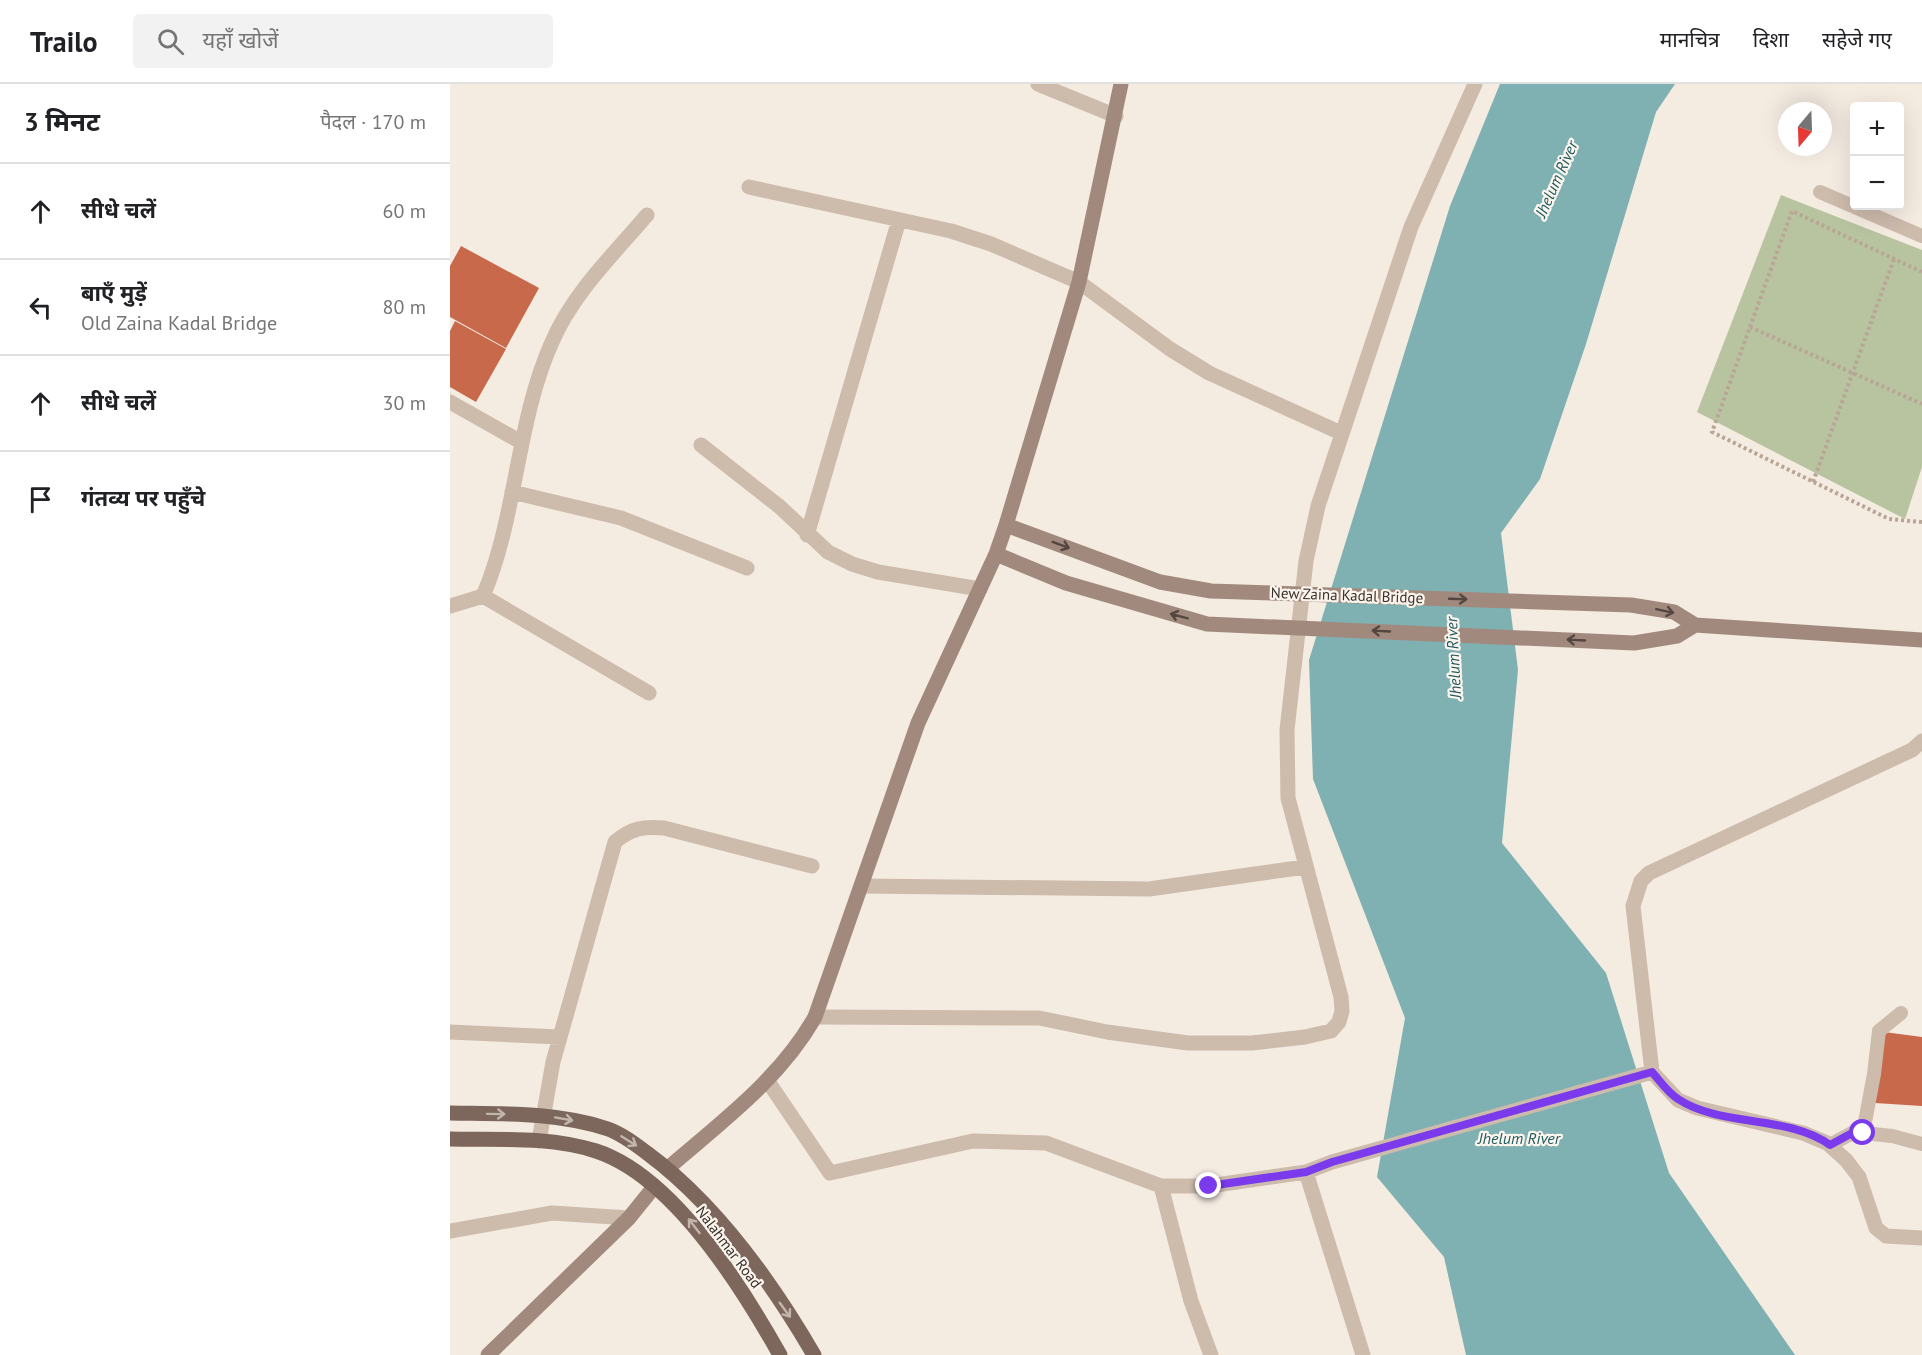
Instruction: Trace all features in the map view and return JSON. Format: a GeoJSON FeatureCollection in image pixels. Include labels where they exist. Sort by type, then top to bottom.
{"type":"FeatureCollection","features":[{"type":"Feature","properties":{"kind":"main road"},"geometry":{"type":"LineString","coordinates":[[450,1113],[541,1115],[611,1130],[668,1168],[731,1235],[798,1327],[814,1355]]}},
{"type":"Feature","properties":{"kind":"main road","name":"Nalahmar Road"},"geometry":{"type":"LineString","coordinates":[[450,1139],[538,1141],[570,1145],[597,1152],[621,1163],[654,1187],[690,1221],[760,1319],[780,1355]]}},
{"type":"Feature","properties":{"kind":"street"},"geometry":{"type":"LineString","coordinates":[[1038,84],[1116,116]]}},
{"type":"Feature","properties":{"kind":"street"},"geometry":{"type":"LineString","coordinates":[[668,1168],[767,1080],[798,1047],[815,1017],[863,886],[918,723],[996,554],[1006,525],[1079,282],[1121,84]]}},
{"type":"Feature","properties":{"kind":"street"},"geometry":{"type":"LineString","coordinates":[[815,1017],[1039,1018],[1107,1032],[1209,1044],[1294,1039],[1331,1031],[1338,1023],[1342,1011],[1341,997],[1288,798],[1287,730],[1308,549],[1318,506],[1341,433],[1411,227],[1475,84]]}},
{"type":"Feature","properties":{"kind":"street"},"geometry":{"type":"LineString","coordinates":[[749,187],[951,231],[991,244],[1079,282],[1186,360],[1238,388],[1341,433]]}},
{"type":"Feature","properties":{"kind":"street"},"geometry":{"type":"LineString","coordinates":[[483,596],[493,572],[521,442],[551,343],[572,303],[647,215]]}},
{"type":"Feature","properties":{"kind":"street"},"geometry":{"type":"LineString","coordinates":[[807,535],[899,220]]}},
{"type":"Feature","properties":{"kind":"street"},"geometry":{"type":"LineString","coordinates":[[450,402],[521,442]]}},
{"type":"Feature","properties":{"kind":"street"},"geometry":{"type":"LineString","coordinates":[[701,445],[780,507],[807,535],[828,552],[861,567],[980,589]]}},
{"type":"Feature","properties":{"kind":"street"},"geometry":{"type":"LineString","coordinates":[[512,492],[621,518],[747,568]]}},
{"type":"Feature","properties":{"kind":"street","name":"New Zaina Kadal Bridge"},"geometry":{"type":"LineString","coordinates":[[1006,525],[1160,582],[1211,591],[1631,605],[1674,612],[1695,625]]}},
{"type":"Feature","properties":{"kind":"street"},"geometry":{"type":"LineString","coordinates":[[996,554],[1066,583],[1207,624],[1634,643],[1677,636],[1695,625],[1922,640]]}},
{"type":"Feature","properties":{"kind":"street"},"geometry":{"type":"LineString","coordinates":[[450,606],[483,596],[650,693]]}},
{"type":"Feature","properties":{"kind":"street"},"geometry":{"type":"LineString","coordinates":[[1922,741],[1912,750],[1649,873],[1641,881],[1634,906],[1646,1073],[1678,1100],[1697,1108],[1803,1133],[1830,1145],[1859,1177],[1876,1228],[1886,1236],[1922,1238]]}},
{"type":"Feature","properties":{"kind":"street"},"geometry":{"type":"LineString","coordinates":[[538,1141],[541,1115],[560,1037],[615,842],[626,832],[645,826],[674,830],[812,866]]}},
{"type":"Feature","properties":{"kind":"street"},"geometry":{"type":"LineString","coordinates":[[863,886],[1149,889],[1305,867]]}},
{"type":"Feature","properties":{"kind":"street"},"geometry":{"type":"LineString","coordinates":[[450,1032],[560,1037]]}},
{"type":"Feature","properties":{"kind":"street"},"geometry":{"type":"LineString","coordinates":[[767,1080],[830,1173],[973,1141],[1046,1143],[1161,1186],[1209,1186],[1306,1172],[1332,1162],[1646,1073]]}},
{"type":"Feature","properties":{"kind":"street"},"geometry":{"type":"LineString","coordinates":[[1306,1172],[1363,1355]]}},
{"type":"Feature","properties":{"kind":"street"},"geometry":{"type":"LineString","coordinates":[[1161,1186],[1191,1301],[1211,1355]]}},
{"type":"Feature","properties":{"kind":"street"},"geometry":{"type":"LineString","coordinates":[[488,1355],[629,1218],[654,1187]]}},
{"type":"Feature","properties":{"kind":"street"},"geometry":{"type":"LineString","coordinates":[[450,1231],[552,1213],[629,1218]]}},
{"type":"Feature","properties":{"kind":"lane"},"geometry":{"type":"LineString","coordinates":[[1820,192],[1922,236]]}},
{"type":"Feature","properties":{"kind":"lane"},"geometry":{"type":"LineString","coordinates":[[1863,1133],[1879,1031],[1901,1013]]}},
{"type":"Feature","properties":{"kind":"lane"},"geometry":{"type":"LineString","coordinates":[[1830,1145],[1854,1132],[1922,1144]]}},
{"type":"Feature","properties":{"kind":"path"},"geometry":{"type":"LineString","coordinates":[[1922,272],[1792,211],[1712,432],[1889,519],[1922,522]]}},
{"type":"Feature","properties":{"kind":"path"},"geometry":{"type":"LineString","coordinates":[[1813,482],[1894,259]]}},
{"type":"Feature","properties":{"kind":"path"},"geometry":{"type":"LineString","coordinates":[[1750,327],[1922,404]]}},
{"type":"Feature","properties":{"kind":"green space"},"geometry":{"type":"Polygon","coordinates":[[[1781,195],[1922,250],[1922,467],[1905,519],[1697,412],[1781,195]]]}},
{"type":"Feature","properties":{"kind":"water","name":"Jhelum River"},"geometry":{"type":"Polygon","coordinates":[[[1500,84],[1675,84],[1656,112],[1586,344],[1540,479],[1501,533],[1518,670],[1502,843],[1606,973],[1669,1173],[1795,1355],[1466,1355],[1444,1257],[1377,1177],[1405,1018],[1313,779],[1309,660],[1450,206],[1500,84]]]}},
{"type":"Feature","properties":{"kind":"building"},"geometry":{"type":"Polygon","coordinates":[[[461,246],[539,288],[506,348],[450,317],[450,266],[461,246]]]}},
{"type":"Feature","properties":{"kind":"building"},"geometry":{"type":"Polygon","coordinates":[[[455,321],[506,349],[476,402],[450,387],[450,331],[455,321]]]}},
{"type":"Feature","properties":{"kind":"building"},"geometry":{"type":"Polygon","coordinates":[[[1884,1032],[1922,1037],[1922,1106],[1875,1103],[1884,1032]]]}},
{"type":"Feature","properties":{"kind":"route"},"geometry":{"type":"LineString","coordinates":[[1209,1186],[1306,1172],[1332,1162],[1652,1072],[1678,1100],[1697,1108],[1803,1133],[1830,1145],[1854,1132],[1863,1133]]}}]}
